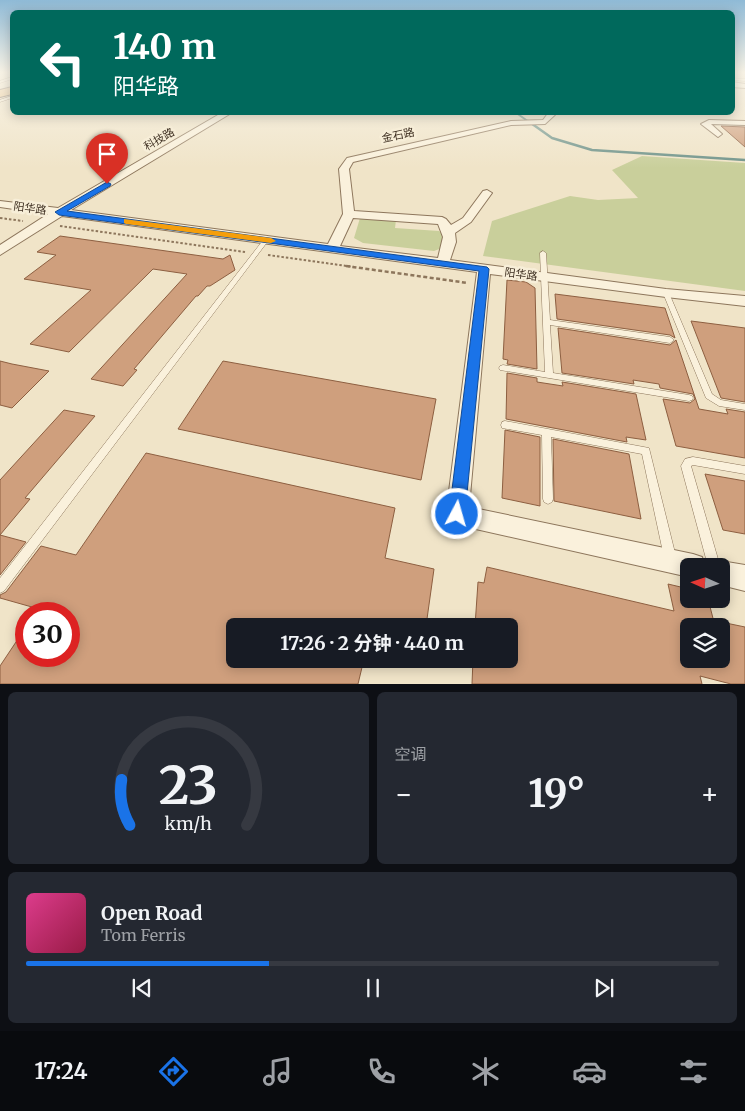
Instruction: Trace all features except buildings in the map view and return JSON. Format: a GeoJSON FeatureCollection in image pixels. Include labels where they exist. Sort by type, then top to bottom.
{"type":"FeatureCollection","features":[{"type":"Feature","properties":{"kind":"street","name":"科技路"},"geometry":{"type":"LineString","coordinates":[[0,251],[59,212],[224,115]]}},
{"type":"Feature","properties":{"kind":"street","name":"金石路"},"geometry":{"type":"LineString","coordinates":[[349,214],[344,169],[350,160],[504,124],[546,122],[552,115]]}},
{"type":"Feature","properties":{"kind":"street"},"geometry":{"type":"LineString","coordinates":[[718,134],[705,124],[709,122],[745,123]]}},
{"type":"Feature","properties":{"kind":"street"},"geometry":{"type":"LineString","coordinates":[[449,231],[468,220],[486,192]]}},
{"type":"Feature","properties":{"kind":"street","name":"阳华路"},"geometry":{"type":"LineString","coordinates":[[0,204],[263,244],[483,274],[544,277],[745,301]]}},
{"type":"Feature","properties":{"kind":"street","name":"阳华路"},"geometry":{"type":"LineString","coordinates":[[0,213],[47,220],[263,244],[332,249],[443,263],[483,274]]}},
{"type":"Feature","properties":{"kind":"street"},"geometry":{"type":"LineString","coordinates":[[332,249],[349,214],[442,221],[449,231],[450,240],[443,263]]}},
{"type":"Feature","properties":{"kind":"street"},"geometry":{"type":"LineString","coordinates":[[483,274],[457,514],[680,563]]}},
{"type":"Feature","properties":{"kind":"street"},"geometry":{"type":"LineString","coordinates":[[730,574],[745,578]]}},
{"type":"Feature","properties":{"kind":"lane"},"geometry":{"type":"LineString","coordinates":[[0,587],[263,244]]}},
{"type":"Feature","properties":{"kind":"lane"},"geometry":{"type":"LineString","coordinates":[[543,253],[549,376]]}},
{"type":"Feature","properties":{"kind":"lane"},"geometry":{"type":"LineString","coordinates":[[666,293],[706,392],[719,403],[745,407]]}},
{"type":"Feature","properties":{"kind":"lane"},"geometry":{"type":"LineString","coordinates":[[546,322],[670,340]]}},
{"type":"Feature","properties":{"kind":"lane"},"geometry":{"type":"LineString","coordinates":[[503,368],[689,398]]}},
{"type":"Feature","properties":{"kind":"lane"},"geometry":{"type":"LineString","coordinates":[[505,425],[646,451],[670,561]]}},
{"type":"Feature","properties":{"kind":"lane"},"geometry":{"type":"LineString","coordinates":[[546,433],[548,499]]}},
{"type":"Feature","properties":{"kind":"lane"},"geometry":{"type":"LineString","coordinates":[[712,558],[686,466],[688,462],[693,461],[745,470]]}},
{"type":"Feature","properties":{"kind":"path"},"geometry":{"type":"LineString","coordinates":[[0,218],[28,222]]}},
{"type":"Feature","properties":{"kind":"green space"},"geometry":{"type":"Polygon","coordinates":[[[642,156],[745,163],[745,291],[483,256],[492,221],[570,196],[598,200],[638,198],[612,170],[642,156]]]}},
{"type":"Feature","properties":{"kind":"green space"},"geometry":{"type":"Polygon","coordinates":[[[360,218],[396,220],[395,228],[439,231],[444,235],[442,248],[434,251],[363,243],[354,238],[360,218]]]}},
{"type":"Feature","properties":{"kind":"waterway"},"geometry":{"type":"LineString","coordinates":[[519,115],[529,122]]}},
{"type":"Feature","properties":{"kind":"waterway"},"geometry":{"type":"LineString","coordinates":[[528,121],[552,138],[592,150],[745,160]]}},
{"type":"Feature","properties":{"kind":"slow traffic"},"geometry":{"type":"LineString","coordinates":[[126,221],[271,241]]}},
{"type":"Feature","properties":{"kind":"route"},"geometry":{"type":"LineString","coordinates":[[107,184],[59,212],[484,269],[457,514]]}}]}
